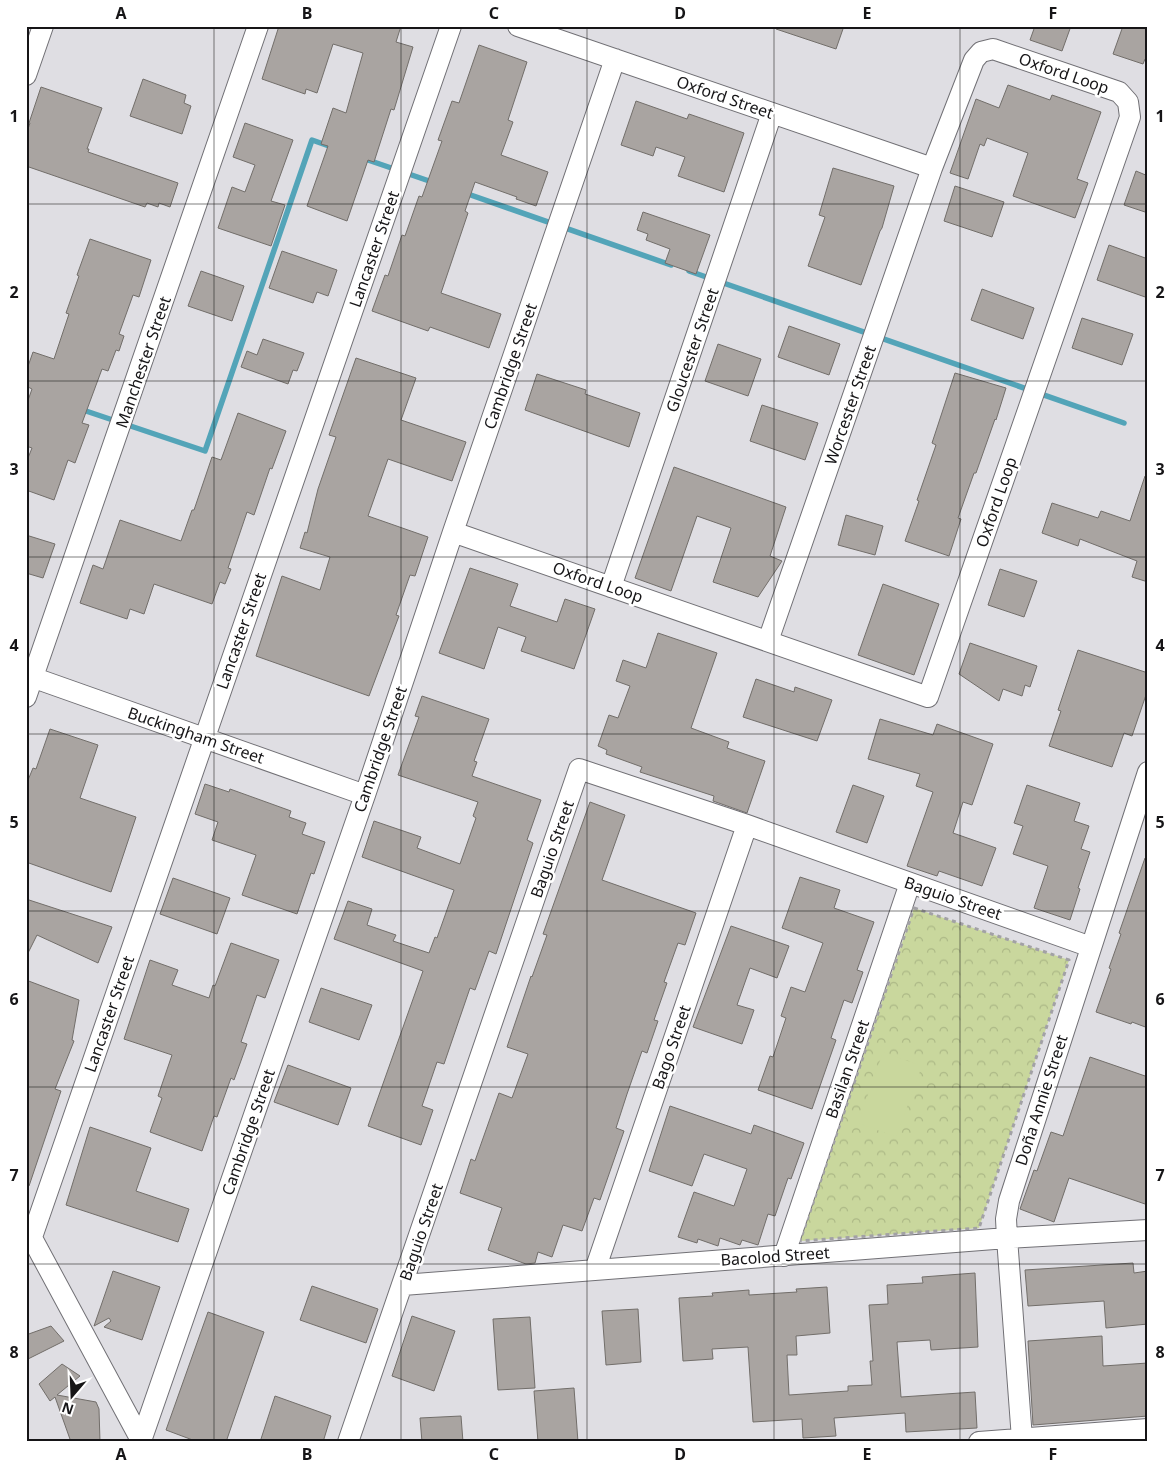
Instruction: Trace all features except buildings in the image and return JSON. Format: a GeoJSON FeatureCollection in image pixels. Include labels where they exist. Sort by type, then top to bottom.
{"type":"FeatureCollection","features":[{"type":"Feature","properties":{"kind":"street"},"geometry":{"type":"LineString","coordinates":[[26,75],[43,26]]}},
{"type":"Feature","properties":{"kind":"street","name":"Manchester Street"},"geometry":{"type":"LineString","coordinates":[[26,697],[30,676],[258,26]]}},
{"type":"Feature","properties":{"kind":"street","name":"Lancaster Street"},"geometry":{"type":"LineString","coordinates":[[29,1232],[204,738],[451,26]]}},
{"type":"Feature","properties":{"kind":"street","name":"Oxford Street"},"geometry":{"type":"LineString","coordinates":[[518,26],[932,168]]}},
{"type":"Feature","properties":{"kind":"street","name":"Oxford Loop"},"geometry":{"type":"LineString","coordinates":[[453,532],[928,697],[1130,118],[1128,102],[1119,92],[993,49],[981,52],[974,60],[932,168]]}},
{"type":"Feature","properties":{"kind":"street","name":"Cambridge Street"},"geometry":{"type":"LineString","coordinates":[[142,1440],[365,795],[615,59]]}},
{"type":"Feature","properties":{"kind":"street","name":"Gloucester Street"},"geometry":{"type":"LineString","coordinates":[[612,587],[772,113]]}},
{"type":"Feature","properties":{"kind":"street","name":"Worcester Street"},"geometry":{"type":"LineString","coordinates":[[768,641],[932,168]]}},
{"type":"Feature","properties":{"kind":"street","name":"Buckingham Street"},"geometry":{"type":"LineString","coordinates":[[30,676],[365,795]]}},
{"type":"Feature","properties":{"kind":"street","name":"Baguio Street"},"geometry":{"type":"LineString","coordinates":[[348,1442],[579,769],[747,825],[1091,947]]}},
{"type":"Feature","properties":{"kind":"street","name":"Doña Annie Street"},"geometry":{"type":"LineString","coordinates":[[1022,1439],[1007,1238],[1006,1219],[1009,1201],[1148,772]]}},
{"type":"Feature","properties":{"kind":"street","name":"Bago Street"},"geometry":{"type":"LineString","coordinates":[[595,1270],[747,825]]}},
{"type":"Feature","properties":{"kind":"street","name":"Basilan Street"},"geometry":{"type":"LineString","coordinates":[[784,1256],[910,883]]}},
{"type":"Feature","properties":{"kind":"street","name":"Bacolod Street"},"geometry":{"type":"LineString","coordinates":[[402,1286],[1007,1238],[1148,1230]]}},
{"type":"Feature","properties":{"kind":"street","name":"Cambridge Street"},"geometry":{"type":"LineString","coordinates":[[29,1232],[142,1440]]}},
{"type":"Feature","properties":{"kind":"street"},"geometry":{"type":"LineString","coordinates":[[979,1442],[1148,1429]]}},
{"type":"Feature","properties":{"kind":"path"},"geometry":{"type":"LineString","coordinates":[[914,908],[1069,960],[979,1228],[800,1241],[914,908]]}},
{"type":"Feature","properties":{"kind":"green space"},"geometry":{"type":"Polygon","coordinates":[[[914,908],[1069,960],[979,1228],[800,1241],[914,908]]]}},
{"type":"Feature","properties":{"kind":"green space"},"geometry":{"type":"Polygon","coordinates":[[[883,1052],[922,1066],[896,1137],[858,1123],[883,1052]]]}},
{"type":"Feature","properties":{"kind":"waterway"},"geometry":{"type":"LineString","coordinates":[[80,409],[205,451],[312,140],[329,146]]}},
{"type":"Feature","properties":{"kind":"waterway"},"geometry":{"type":"LineString","coordinates":[[368,160],[435,183]]}},
{"type":"Feature","properties":{"kind":"waterway"},"geometry":{"type":"LineString","coordinates":[[465,193],[671,265]]}},
{"type":"Feature","properties":{"kind":"waterway"},"geometry":{"type":"LineString","coordinates":[[689,271],[1124,423]]}}]}
